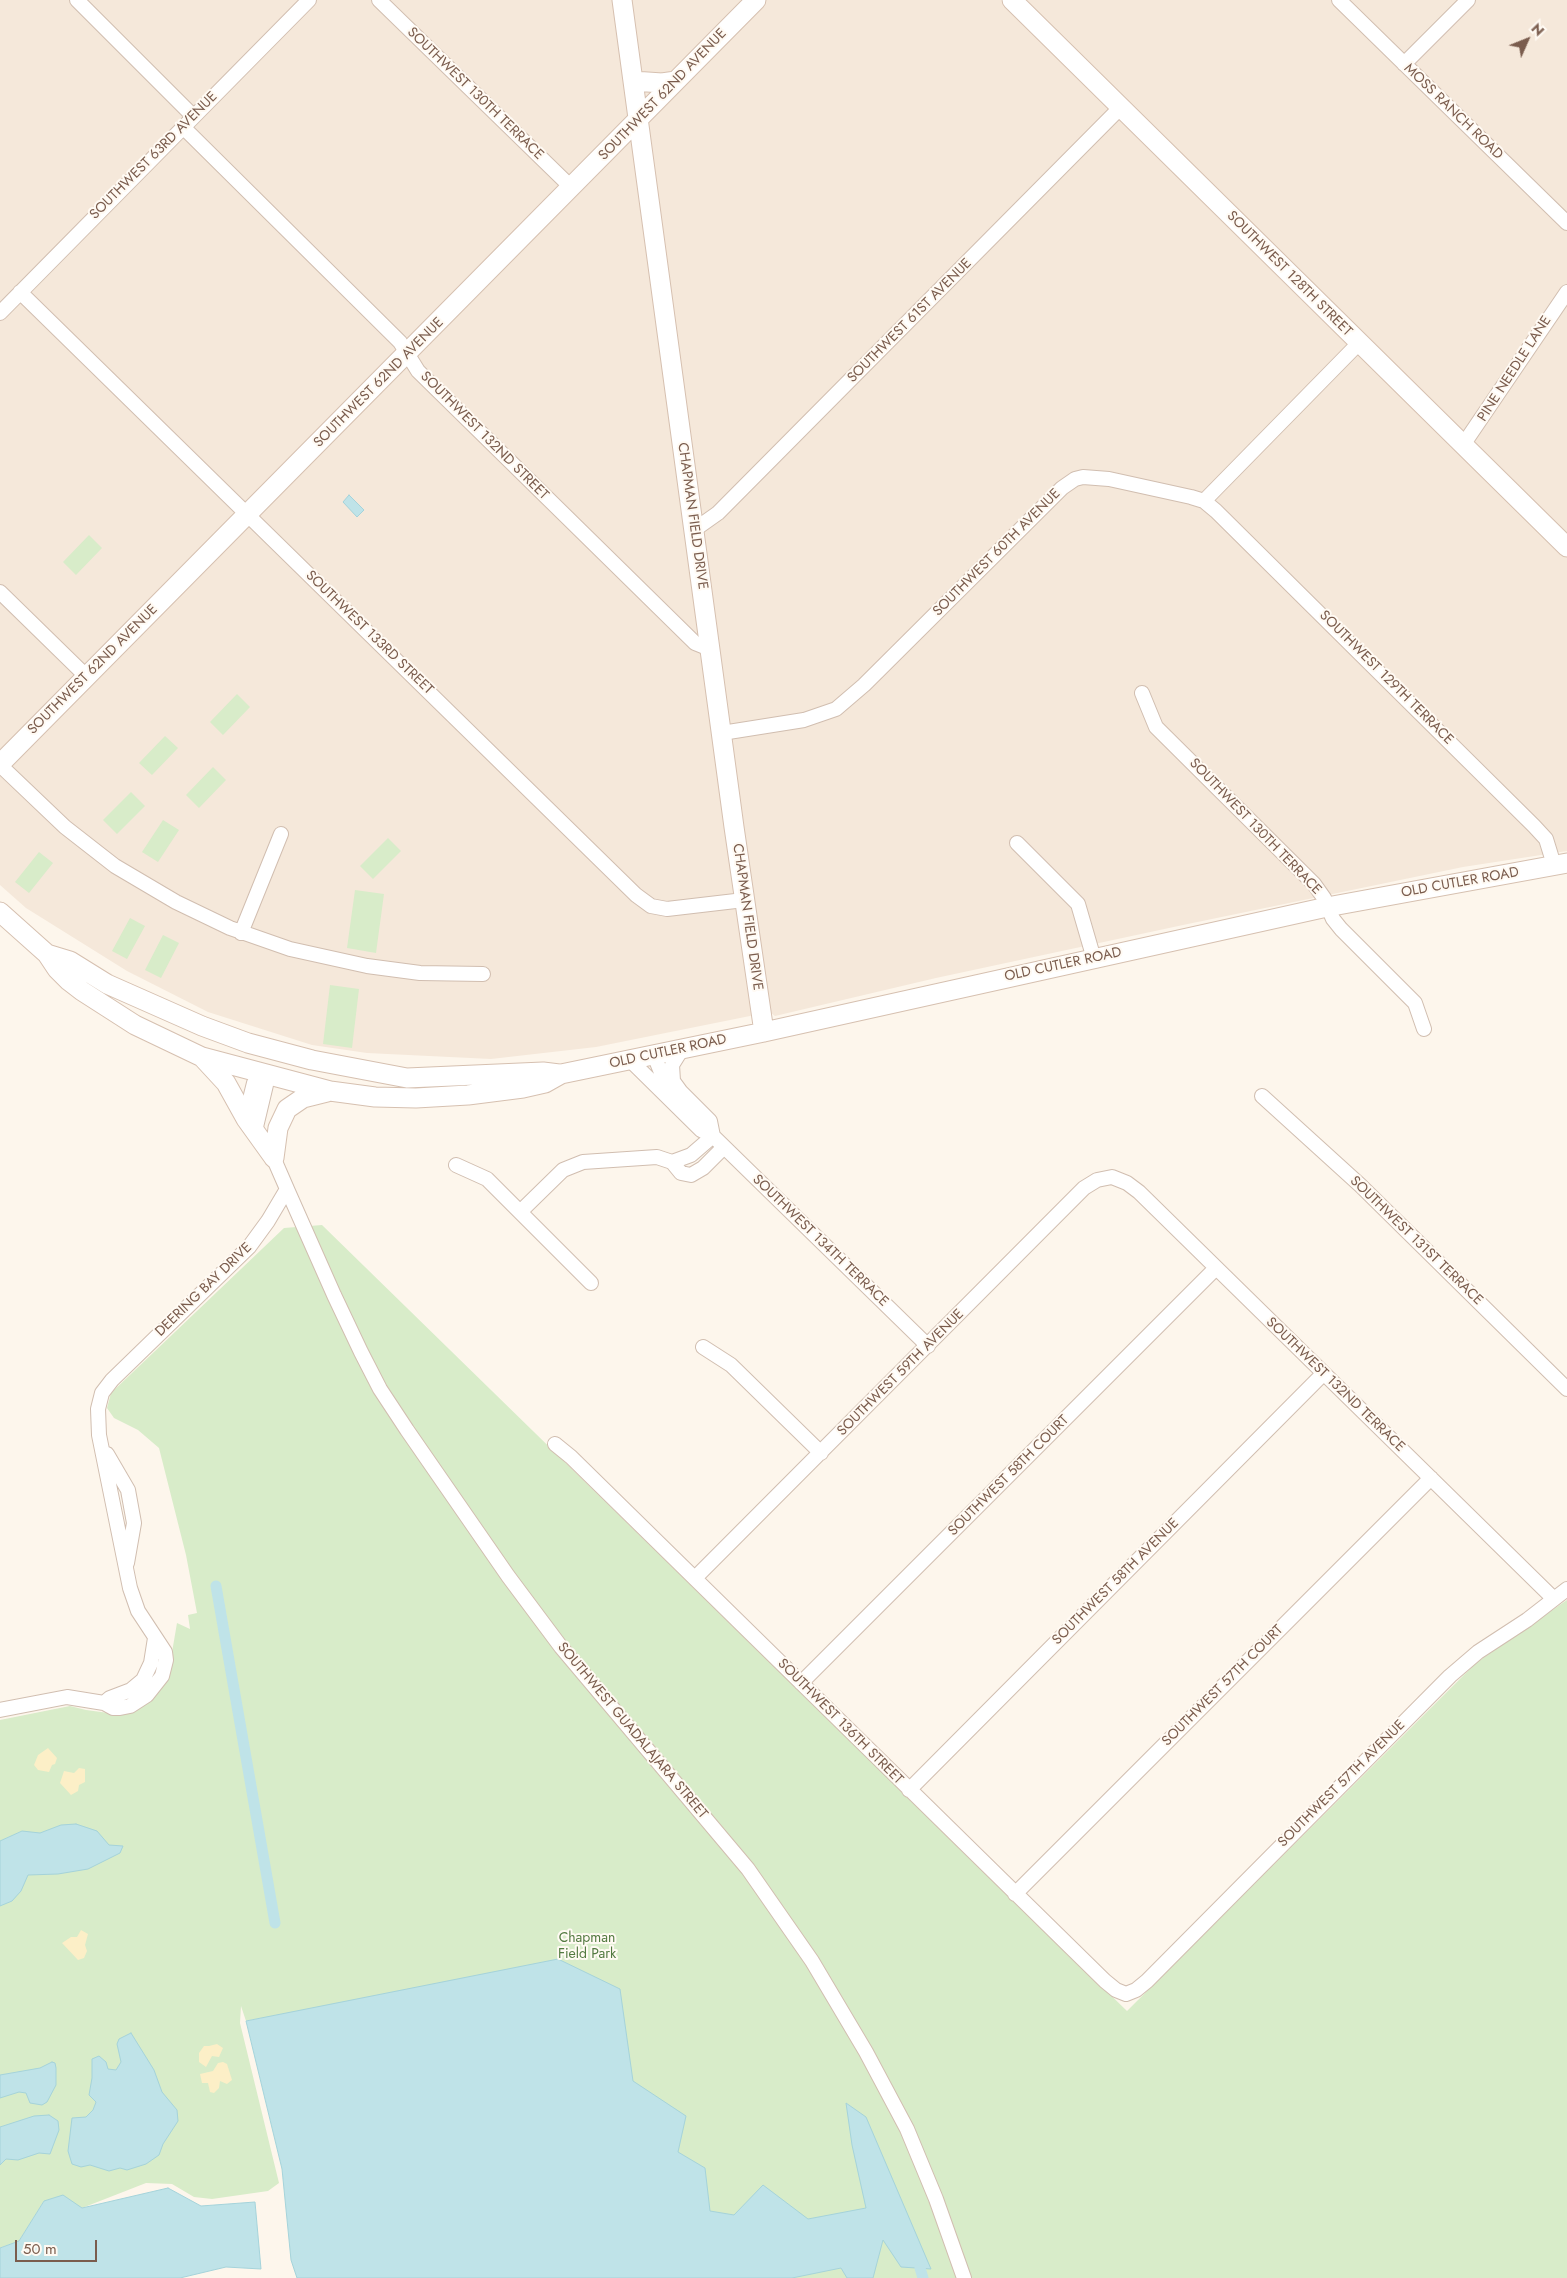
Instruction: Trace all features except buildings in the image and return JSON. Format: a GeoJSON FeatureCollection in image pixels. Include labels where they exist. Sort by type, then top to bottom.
{"type":"FeatureCollection","features":[{"type":"Feature","properties":{"kind":"street"},"geometry":{"type":"LineString","coordinates":[[77,0],[193,116]]}},
{"type":"Feature","properties":{"kind":"street","name":"SOUTHWEST 63RD AVENUE"},"geometry":{"type":"LineString","coordinates":[[0,313],[309,0]]}},
{"type":"Feature","properties":{"kind":"street","name":"SOUTHWEST 130TH TERRACE"},"geometry":{"type":"LineString","coordinates":[[379,0],[572,188]]}},
{"type":"Feature","properties":{"kind":"street","name":"CHAPMAN FIELD DRIVE"},"geometry":{"type":"LineString","coordinates":[[622,0],[744,900],[764,1032]]}},
{"type":"Feature","properties":{"kind":"street","name":"SOUTHWEST 62ND AVENUE"},"geometry":{"type":"LineString","coordinates":[[0,764],[756,0]]}},
{"type":"Feature","properties":{"kind":"street","name":"SOUTHWEST 128TH STREET"},"geometry":{"type":"LineString","coordinates":[[1012,0],[1567,547]]}},
{"type":"Feature","properties":{"kind":"street","name":"MOSS RANCH ROAD"},"geometry":{"type":"LineString","coordinates":[[1339,0],[1567,223]]}},
{"type":"Feature","properties":{"kind":"street"},"geometry":{"type":"LineString","coordinates":[[1404,64],[1468,0]]}},
{"type":"Feature","properties":{"kind":"street"},"geometry":{"type":"LineString","coordinates":[[634,81],[662,83],[676,81]]}},
{"type":"Feature","properties":{"kind":"street","name":"SOUTHWEST 61ST AVENUE"},"geometry":{"type":"LineString","coordinates":[[694,530],[718,513],[1122,107]]}},
{"type":"Feature","properties":{"kind":"street","name":"SOUTHWEST 132ND STREET"},"geometry":{"type":"LineString","coordinates":[[183,128],[400,342],[418,371],[695,643],[710,649]]}},
{"type":"Feature","properties":{"kind":"street","name":"SOUTHWEST 133RD STREET"},"geometry":{"type":"LineString","coordinates":[[20,292],[644,901],[659,909],[667,909],[744,900]]}},
{"type":"Feature","properties":{"kind":"street","name":"PINE NEEDLE LANE"},"geometry":{"type":"LineString","coordinates":[[1463,445],[1567,292]]}},
{"type":"Feature","properties":{"kind":"street"},"geometry":{"type":"LineString","coordinates":[[1204,501],[1359,343]]}},
{"type":"Feature","properties":{"kind":"street","name":"SOUTHWEST 60TH AVENUE"},"geometry":{"type":"LineString","coordinates":[[722,733],[815,718],[825,715],[844,704],[1054,494],[1075,479],[1089,476],[1108,479],[1179,493],[1204,501]]}},
{"type":"Feature","properties":{"kind":"street","name":"SOUTHWEST 129TH TERRACE"},"geometry":{"type":"LineString","coordinates":[[1204,501],[1230,523],[1534,826],[1546,839],[1561,864]]}},
{"type":"Feature","properties":{"kind":"street"},"geometry":{"type":"LineString","coordinates":[[0,592],[87,677]]}},
{"type":"Feature","properties":{"kind":"street","name":"SOUTHWEST 130TH TERRACE"},"geometry":{"type":"LineString","coordinates":[[1142,693],[1156,727],[1314,884],[1333,919],[1341,929],[1415,1003],[1424,1029]]}},
{"type":"Feature","properties":{"kind":"street"},"geometry":{"type":"LineString","coordinates":[[0,764],[65,827],[115,866],[176,902],[241,933],[311,955],[367,966],[420,973],[483,974]]}},
{"type":"Feature","properties":{"kind":"street"},"geometry":{"type":"LineString","coordinates":[[241,933],[281,834]]}},
{"type":"Feature","properties":{"kind":"street"},"geometry":{"type":"LineString","coordinates":[[1017,843],[1078,904],[1094,959]]}},
{"type":"Feature","properties":{"kind":"street","name":"OLD CUTLER ROAD"},"geometry":{"type":"LineString","coordinates":[[107,984],[202,1026],[269,1049],[312,1060],[407,1078],[543,1072],[561,1074],[764,1032],[1327,907],[1561,864]]}},
{"type":"Feature","properties":{"kind":"street"},"geometry":{"type":"LineString","coordinates":[[0,912],[47,954],[57,969],[82,991],[135,1024],[202,1058],[225,1062],[261,1074]]}},
{"type":"Feature","properties":{"kind":"street"},"geometry":{"type":"LineString","coordinates":[[47,954],[70,961],[107,984],[138,1007],[165,1022],[245,1053],[257,1063],[266,1085],[256,1127],[274,1158],[287,1189]]}},
{"type":"Feature","properties":{"kind":"street","name":"SOUTHWEST 134TH TERRACE"},"geometry":{"type":"LineString","coordinates":[[680,1092],[673,1081],[671,1069],[675,1058],[682,1049]]}},
{"type":"Feature","properties":{"kind":"street","name":"SOUTHWEST 134TH TERRACE"},"geometry":{"type":"LineString","coordinates":[[654,1055],[668,1084],[680,1092],[710,1121],[713,1136]]}},
{"type":"Feature","properties":{"kind":"street"},"geometry":{"type":"LineString","coordinates":[[202,1058],[226,1083],[246,1119],[274,1158]]}},
{"type":"Feature","properties":{"kind":"street","name":"SOUTHWEST 134TH TERRACE"},"geometry":{"type":"LineString","coordinates":[[630,1060],[701,1130],[713,1136],[928,1346]]}},
{"type":"Feature","properties":{"kind":"street"},"geometry":{"type":"LineString","coordinates":[[261,1074],[272,1066],[285,1065],[358,1078],[407,1078]]}},
{"type":"Feature","properties":{"kind":"street","name":"OLD CUTLER ROAD"},"geometry":{"type":"LineString","coordinates":[[261,1074],[330,1091],[375,1097],[442,1097],[523,1088],[545,1083],[561,1074]]}},
{"type":"Feature","properties":{"kind":"street"},"geometry":{"type":"LineString","coordinates":[[274,1158],[278,1128],[287,1109],[296,1101],[307,1096],[330,1091]]}},
{"type":"Feature","properties":{"kind":"street","name":"SOUTHWEST 131ST TERRACE"},"geometry":{"type":"LineString","coordinates":[[1262,1096],[1352,1178],[1567,1389]]}},
{"type":"Feature","properties":{"kind":"street"},"geometry":{"type":"LineString","coordinates":[[672,1162],[691,1155],[713,1136]]}},
{"type":"Feature","properties":{"kind":"street"},"geometry":{"type":"LineString","coordinates":[[520,1212],[563,1170],[583,1162],[657,1157],[672,1162],[681,1173],[691,1175],[703,1168],[724,1147]]}},
{"type":"Feature","properties":{"kind":"street"},"geometry":{"type":"LineString","coordinates":[[456,1165],[487,1178],[591,1282]]}},
{"type":"Feature","properties":{"kind":"street","name":"SOUTHWEST 59TH AVENUE"},"geometry":{"type":"LineString","coordinates":[[695,1578],[1084,1188],[1097,1180],[1112,1177]]}},
{"type":"Feature","properties":{"kind":"street","name":"SOUTHWEST 132ND TERRACE"},"geometry":{"type":"LineString","coordinates":[[1112,1177],[1120,1179],[1133,1187],[1554,1599]]}},
{"type":"Feature","properties":{"kind":"street","name":"DEERING BAY DRIVE"},"geometry":{"type":"LineString","coordinates":[[0,1710],[61,1698],[76,1698],[104,1703],[113,1708],[120,1708],[139,1701],[153,1689],[162,1676],[166,1660],[165,1652],[133,1601],[102,1447],[97,1414],[100,1398],[105,1389],[253,1243],[287,1189]]}},
{"type":"Feature","properties":{"kind":"street","name":"SOUTHWEST GUADALAJARA STREET"},"geometry":{"type":"LineString","coordinates":[[287,1189],[361,1352],[380,1389],[407,1430],[508,1576],[561,1647],[748,1869],[812,1961],[866,2052],[907,2129],[936,2199],[964,2278]]}},
{"type":"Feature","properties":{"kind":"street","name":"SOUTHWEST 58TH COURT"},"geometry":{"type":"LineString","coordinates":[[801,1683],[1216,1268]]}},
{"type":"Feature","properties":{"kind":"street"},"geometry":{"type":"LineString","coordinates":[[703,1347],[732,1365],[821,1453]]}},
{"type":"Feature","properties":{"kind":"street","name":"SOUTHWEST 58TH AVENUE"},"geometry":{"type":"LineString","coordinates":[[908,1790],[1323,1374]]}},
{"type":"Feature","properties":{"kind":"street","name":"SOUTHWEST 136TH STREET"},"geometry":{"type":"LineString","coordinates":[[555,1444],[571,1457],[695,1578],[908,1790],[1110,1986],[1122,1993],[1129,1994]]}},
{"type":"Feature","properties":{"kind":"street","name":"SOUTHWEST 57TH COURT"},"geometry":{"type":"LineString","coordinates":[[1015,1894],[1431,1478]]}},
{"type":"Feature","properties":{"kind":"street","name":"SOUTHWEST 57TH AVENUE"},"geometry":{"type":"LineString","coordinates":[[1129,1994],[1148,1981],[1450,1676],[1478,1652],[1567,1589]]}},
{"type":"Feature","properties":{"kind":"shaded area"},"geometry":{"type":"Polygon","coordinates":[[[0,0],[616,0],[755,1015],[596,1047],[491,1059],[367,1053],[312,1045],[208,1012],[127,971],[26,908],[0,885],[0,0]]]}},
{"type":"Feature","properties":{"kind":"shaded area"},"geometry":{"type":"Polygon","coordinates":[[[630,0],[1001,0],[1567,557],[1567,851],[1463,867],[1183,925],[936,978],[775,1016],[767,1010],[630,0]]]}},
{"type":"Feature","properties":{"kind":"shaded area"},"geometry":{"type":"Polygon","coordinates":[[[1022,0],[1567,0],[1567,537],[1022,0]]]}},
{"type":"Feature","properties":{"kind":"green space"},"geometry":{"type":"Polygon","coordinates":[[[89,535],[102,548],[76,575],[63,562],[89,535]]]}},
{"type":"Feature","properties":{"kind":"green space"},"geometry":{"type":"Polygon","coordinates":[[[237,694],[250,707],[223,735],[210,722],[237,694]]]}},
{"type":"Feature","properties":{"kind":"green space"},"geometry":{"type":"Polygon","coordinates":[[[165,736],[178,748],[152,775],[139,763],[165,736]]]}},
{"type":"Feature","properties":{"kind":"green space"},"geometry":{"type":"Polygon","coordinates":[[[213,767],[226,780],[199,808],[186,795],[213,767]]]}},
{"type":"Feature","properties":{"kind":"green space"},"geometry":{"type":"Polygon","coordinates":[[[131,792],[145,806],[117,834],[103,820],[131,792]]]}},
{"type":"Feature","properties":{"kind":"green space"},"geometry":{"type":"Polygon","coordinates":[[[163,820],[179,830],[158,862],[142,852],[163,820]]]}},
{"type":"Feature","properties":{"kind":"green space"},"geometry":{"type":"Polygon","coordinates":[[[388,838],[401,851],[373,879],[360,866],[388,838]]]}},
{"type":"Feature","properties":{"kind":"green space"},"geometry":{"type":"Polygon","coordinates":[[[39,852],[53,863],[29,893],[15,882],[39,852]]]}},
{"type":"Feature","properties":{"kind":"green space"},"geometry":{"type":"Polygon","coordinates":[[[355,890],[384,894],[376,953],[347,948],[355,890]]]}},
{"type":"Feature","properties":{"kind":"green space"},"geometry":{"type":"Polygon","coordinates":[[[130,918],[145,926],[127,959],[112,951],[130,918]]]}},
{"type":"Feature","properties":{"kind":"green space"},"geometry":{"type":"Polygon","coordinates":[[[163,935],[179,943],[161,978],[145,970],[163,935]]]}},
{"type":"Feature","properties":{"kind":"green space"},"geometry":{"type":"Polygon","coordinates":[[[330,985],[359,989],[352,1048],[323,1044],[330,985]]]}},
{"type":"Feature","properties":{"kind":"green space","name":"Chapman Field Park"},"geometry":{"type":"Polygon","coordinates":[[[322,1225],[1127,2011],[1476,1663],[1567,1600],[1567,2278],[311,2278],[262,2018],[246,2021],[241,2006],[240,2023],[279,2183],[268,2191],[212,2199],[194,2197],[172,2184],[146,2183],[82,2208],[44,2201],[19,2241],[0,2248],[0,1720],[70,1706],[116,1714],[136,1709],[155,1697],[169,1670],[177,1623],[190,1629],[188,1615],[197,1613],[186,1555],[159,1448],[138,1430],[114,1418],[107,1408],[111,1393],[284,1228],[322,1225]]]}},
{"type":"Feature","properties":{"kind":"sand"},"geometry":{"type":"Polygon","coordinates":[[[48,1748],[57,1758],[55,1764],[52,1765],[49,1772],[38,1770],[34,1765],[38,1755],[48,1748]]]}},
{"type":"Feature","properties":{"kind":"sand"},"geometry":{"type":"Polygon","coordinates":[[[79,1768],[85,1769],[85,1782],[79,1785],[78,1791],[71,1795],[60,1783],[64,1771],[74,1773],[79,1768]]]}},
{"type":"Feature","properties":{"kind":"sand"},"geometry":{"type":"Polygon","coordinates":[[[81,1930],[88,1934],[85,1945],[87,1951],[84,1958],[78,1960],[62,1943],[71,1937],[77,1937],[81,1930]]]}},
{"type":"Feature","properties":{"kind":"sand"},"geometry":{"type":"Polygon","coordinates":[[[217,2044],[223,2048],[219,2057],[212,2056],[206,2067],[199,2062],[199,2053],[204,2046],[217,2044]]]}},
{"type":"Feature","properties":{"kind":"sand"},"geometry":{"type":"Polygon","coordinates":[[[223,2062],[227,2064],[232,2080],[227,2084],[220,2081],[219,2088],[214,2093],[210,2092],[208,2083],[202,2083],[200,2074],[213,2071],[218,2063],[223,2062]]]}},
{"type":"Feature","properties":{"kind":"water"},"geometry":{"type":"Polygon","coordinates":[[[349,495],[364,510],[357,517],[343,502],[349,495]]]}},
{"type":"Feature","properties":{"kind":"water"},"geometry":{"type":"Polygon","coordinates":[[[76,1824],[97,1831],[109,1845],[123,1846],[120,1853],[88,1869],[58,1874],[28,1875],[21,1891],[12,1901],[0,1906],[0,1841],[22,1831],[40,1833],[61,1825],[76,1824]]]}},
{"type":"Feature","properties":{"kind":"water"},"geometry":{"type":"Polygon","coordinates":[[[558,1959],[620,1989],[633,2081],[686,2116],[678,2152],[705,2168],[710,2211],[734,2215],[763,2185],[808,2219],[866,2208],[852,2145],[846,2103],[866,2117],[931,2269],[901,2267],[883,2240],[873,2278],[847,2278],[841,2268],[792,2278],[297,2278],[291,2260],[282,2169],[246,2021],[558,1959]]]}},
{"type":"Feature","properties":{"kind":"water"},"geometry":{"type":"Polygon","coordinates":[[[131,2033],[154,2070],[162,2092],[177,2110],[178,2121],[163,2144],[159,2155],[146,2164],[127,2170],[120,2168],[109,2171],[90,2165],[81,2167],[72,2164],[68,2151],[72,2118],[86,2117],[93,2110],[96,2102],[89,2095],[92,2078],[92,2059],[99,2056],[106,2062],[108,2069],[116,2070],[121,2062],[117,2044],[119,2039],[131,2033]]]}},
{"type":"Feature","properties":{"kind":"water"},"geometry":{"type":"Polygon","coordinates":[[[52,2062],[55,2063],[56,2068],[56,2085],[47,2102],[42,2105],[30,2103],[26,2093],[19,2092],[0,2098],[0,2075],[40,2068],[52,2062]]]}},
{"type":"Feature","properties":{"kind":"water"},"geometry":{"type":"Polygon","coordinates":[[[49,2115],[58,2121],[59,2130],[50,2154],[39,2153],[18,2160],[6,2159],[0,2165],[0,2127],[34,2116],[49,2115]]]}},
{"type":"Feature","properties":{"kind":"water"},"geometry":{"type":"Polygon","coordinates":[[[168,2188],[201,2206],[255,2202],[261,2269],[226,2267],[180,2278],[0,2278],[0,2248],[19,2241],[44,2201],[63,2195],[82,2208],[168,2188]]]}},
{"type":"Feature","properties":{"kind":"waterway"},"geometry":{"type":"LineString","coordinates":[[216,1586],[275,1923]]}},
{"type":"Feature","properties":{"kind":"waterway"},"geometry":{"type":"LineString","coordinates":[[920,2268],[923,2278]]}}]}
